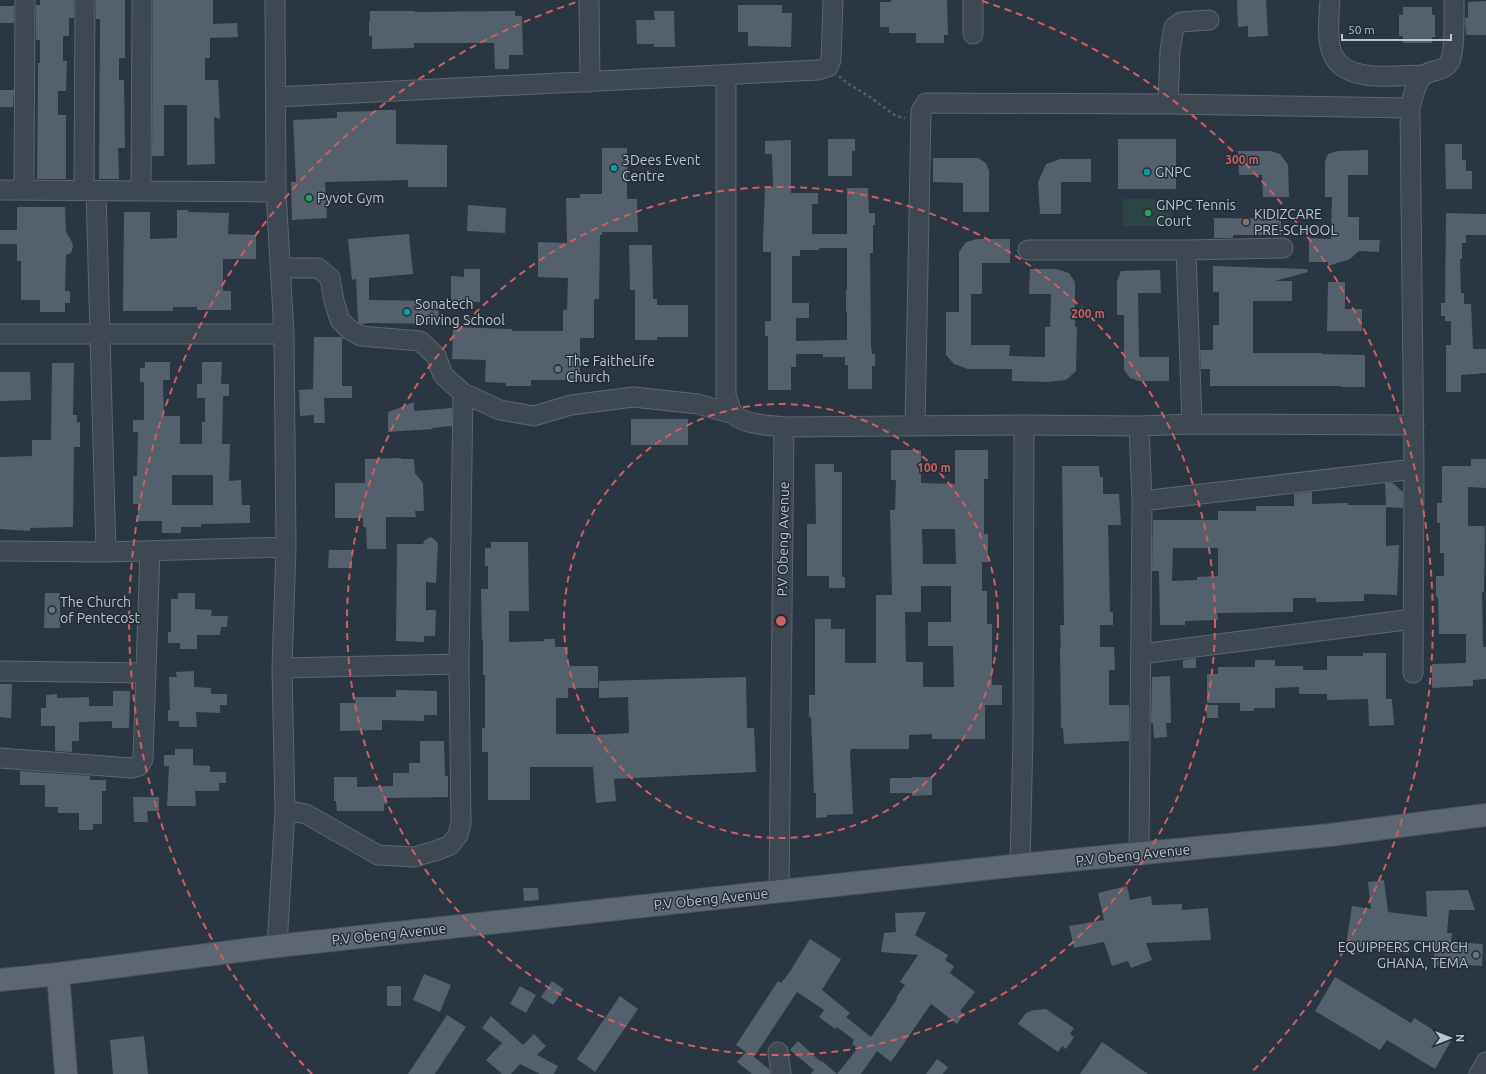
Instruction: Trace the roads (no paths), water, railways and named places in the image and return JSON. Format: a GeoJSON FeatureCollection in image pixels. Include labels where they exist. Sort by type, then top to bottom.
{"type":"FeatureCollection","features":[{"type":"Feature","properties":{"kind":"main road","name":"P.V Obeng Avenue"},"geometry":{"type":"LineString","coordinates":[[0,980],[277,946],[779,891],[1020,865],[1330,835],[1486,814]]}},
{"type":"Feature","properties":{"kind":"main road"},"geometry":{"type":"LineString","coordinates":[[58,974],[66,1074]]}},
{"type":"Feature","properties":{"kind":"street"},"geometry":{"type":"LineString","coordinates":[[24,190],[25,0]]}},
{"type":"Feature","properties":{"kind":"street"},"geometry":{"type":"LineString","coordinates":[[85,0],[90,190],[101,334],[106,552]]}},
{"type":"Feature","properties":{"kind":"street"},"geometry":{"type":"LineString","coordinates":[[141,190],[142,0]]}},
{"type":"Feature","properties":{"kind":"street"},"geometry":{"type":"LineString","coordinates":[[275,0],[276,192],[284,334],[286,547],[282,668],[285,810],[277,946]]}},
{"type":"Feature","properties":{"kind":"street"},"geometry":{"type":"LineString","coordinates":[[589,0],[590,82]]}},
{"type":"Feature","properties":{"kind":"street"},"geometry":{"type":"LineString","coordinates":[[276,97],[818,70],[828,67],[831,60],[833,0]]}},
{"type":"Feature","properties":{"kind":"street"},"geometry":{"type":"LineString","coordinates":[[973,0],[973,34]]}},
{"type":"Feature","properties":{"kind":"street"},"geometry":{"type":"LineString","coordinates":[[1330,0],[1329,36],[1332,55],[1339,64],[1349,72],[1369,76],[1424,74],[1443,69],[1450,62],[1453,52],[1454,0]]}},
{"type":"Feature","properties":{"kind":"street"},"geometry":{"type":"LineString","coordinates":[[1168,104],[1170,51],[1174,27],[1181,22],[1209,20]]}},
{"type":"Feature","properties":{"kind":"street"},"geometry":{"type":"LineString","coordinates":[[1413,673],[1414,425],[1410,108],[1414,89],[1424,74]]}},
{"type":"Feature","properties":{"kind":"street"},"geometry":{"type":"LineString","coordinates":[[726,75],[726,394],[733,414]]}},
{"type":"Feature","properties":{"kind":"street"},"geometry":{"type":"LineString","coordinates":[[915,426],[921,111],[926,103],[1168,104],[1410,108]]}},
{"type":"Feature","properties":{"kind":"street"},"geometry":{"type":"LineString","coordinates":[[0,190],[276,192]]}},
{"type":"Feature","properties":{"kind":"street"},"geometry":{"type":"LineString","coordinates":[[1028,250],[1186,250],[1283,248]]}},
{"type":"Feature","properties":{"kind":"street"},"geometry":{"type":"LineString","coordinates":[[1186,250],[1192,424]]}},
{"type":"Feature","properties":{"kind":"street"},"geometry":{"type":"LineString","coordinates":[[280,268],[318,268],[330,278],[334,301],[340,320],[350,330],[361,336],[420,341],[436,356],[443,375],[463,393],[500,410],[534,416],[571,405],[633,397],[698,404],[733,414],[750,423],[784,428],[1024,425],[1139,426],[1192,424],[1414,425]]}},
{"type":"Feature","properties":{"kind":"street"},"geometry":{"type":"LineString","coordinates":[[0,334],[284,334]]}},
{"type":"Feature","properties":{"kind":"street"},"geometry":{"type":"LineString","coordinates":[[285,810],[306,814],[378,855],[414,857],[450,845],[458,835],[461,823],[459,664],[463,393]]}},
{"type":"Feature","properties":{"kind":"street"},"geometry":{"type":"LineString","coordinates":[[1020,865],[1023,737],[1024,425]]}},
{"type":"Feature","properties":{"kind":"street"},"geometry":{"type":"LineString","coordinates":[[1138,854],[1142,501],[1139,426]]}},
{"type":"Feature","properties":{"kind":"street","name":"P.V Obeng Avenue"},"geometry":{"type":"LineString","coordinates":[[779,891],[784,428]]}},
{"type":"Feature","properties":{"kind":"street"},"geometry":{"type":"LineString","coordinates":[[1142,501],[1414,469]]}},
{"type":"Feature","properties":{"kind":"street"},"geometry":{"type":"LineString","coordinates":[[0,551],[106,552],[286,547]]}},
{"type":"Feature","properties":{"kind":"street"},"geometry":{"type":"LineString","coordinates":[[0,758],[131,768],[139,766],[143,759],[150,551]]}},
{"type":"Feature","properties":{"kind":"street"},"geometry":{"type":"LineString","coordinates":[[1141,654],[1413,619]]}},
{"type":"Feature","properties":{"kind":"street"},"geometry":{"type":"LineString","coordinates":[[282,668],[459,664]]}},
{"type":"Feature","properties":{"kind":"street"},"geometry":{"type":"LineString","coordinates":[[0,671],[146,673]]}},
{"type":"Feature","properties":{"kind":"street"},"geometry":{"type":"LineString","coordinates":[[778,1052],[781,1074]]}},
{"type":"Feature","properties":{"kind":"street"},"geometry":{"type":"LineString","coordinates":[[1479,1074],[1486,1062]]}},
{"type":"Feature","properties":{"kind":"place","name":"3Dees Event Centre"},"geometry":{"type":"Point","coordinates":[614,168]}},
{"type":"Feature","properties":{"kind":"place","name":"GNPC"},"geometry":{"type":"Point","coordinates":[1147,172]}},
{"type":"Feature","properties":{"kind":"place","name":"Pyvot Gym"},"geometry":{"type":"Point","coordinates":[309,198]}},
{"type":"Feature","properties":{"kind":"place","name":"GNPC Tennis Court"},"geometry":{"type":"Point","coordinates":[1148,213]}},
{"type":"Feature","properties":{"kind":"place","name":"KIDIZCARE PRE-SCHOOL"},"geometry":{"type":"Point","coordinates":[1246,222]}},
{"type":"Feature","properties":{"kind":"place","name":"Sonatech Driving School"},"geometry":{"type":"Point","coordinates":[407,312]}},
{"type":"Feature","properties":{"kind":"place","name":"The FaitheLife Church"},"geometry":{"type":"Point","coordinates":[558,369]}},
{"type":"Feature","properties":{"kind":"place","name":"The Church of Pentecost"},"geometry":{"type":"Point","coordinates":[52,610]}},
{"type":"Feature","properties":{"kind":"place","name":"EQUIPPERS CHURCH GHANA, TEMA"},"geometry":{"type":"Point","coordinates":[1476,955]}}]}
